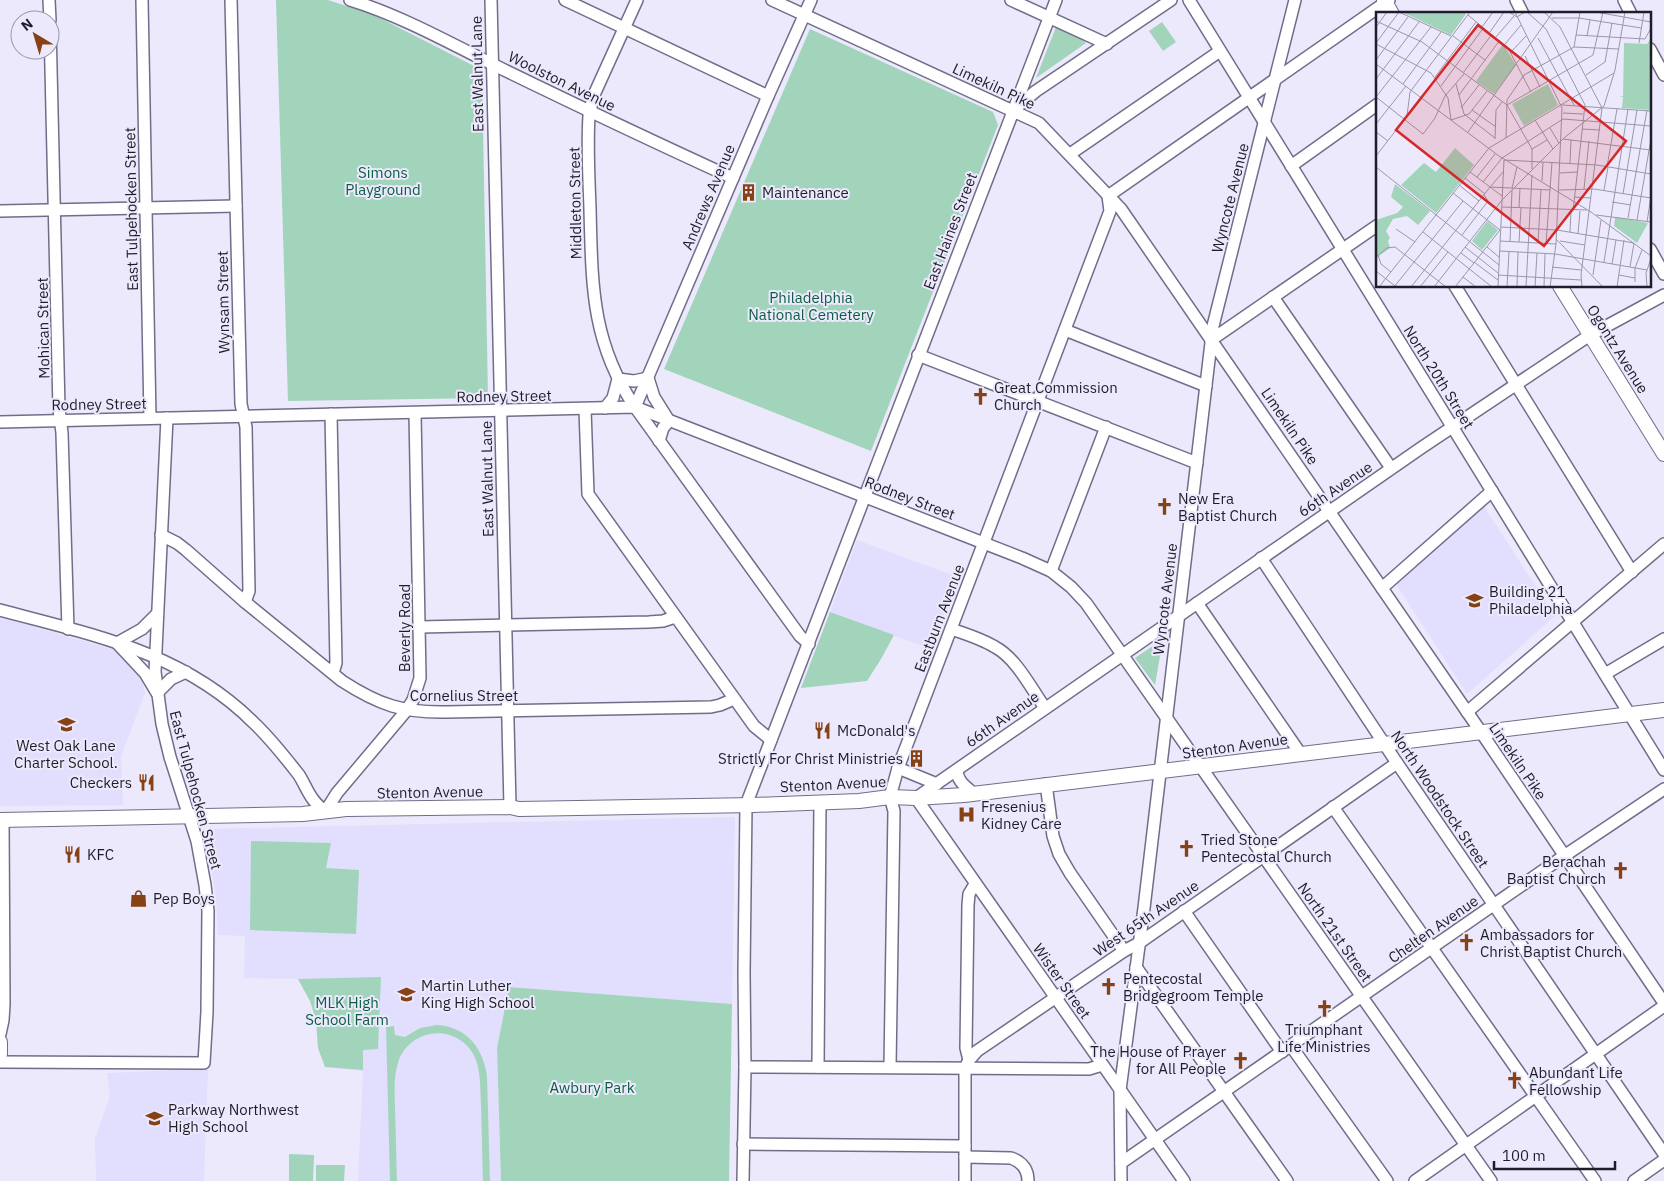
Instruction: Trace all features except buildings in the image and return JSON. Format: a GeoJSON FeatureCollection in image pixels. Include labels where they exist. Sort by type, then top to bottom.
{"type":"FeatureCollection","features":[{"type":"Feature","properties":{"kind":"main road","name":"Ogontz Avenue"},"geometry":{"type":"LineString","coordinates":[[1561,288],[1664,454]]}},
{"type":"Feature","properties":{"kind":"main road","name":"Stenton Avenue"},"geometry":{"type":"LineString","coordinates":[[1,820],[303,814],[346,809],[510,807],[519,809],[746,805],[859,801],[890,797],[916,798],[1160,772],[1300,753],[1664,710]]}},
{"type":"Feature","properties":{"kind":"main road"},"geometry":{"type":"LineString","coordinates":[[0,1042],[0,1054]]}},
{"type":"Feature","properties":{"kind":"street","name":"East Tulpehocken Street"},"geometry":{"type":"LineString","coordinates":[[142,0],[150,418]]}},
{"type":"Feature","properties":{"kind":"street","name":"Wynsam Street"},"geometry":{"type":"LineString","coordinates":[[232,0],[241,404],[246,426],[249,591],[245,602]]}},
{"type":"Feature","properties":{"kind":"street","name":"Woolston Avenue"},"geometry":{"type":"LineString","coordinates":[[350,0],[379,5],[492,64],[733,178]]}},
{"type":"Feature","properties":{"kind":"street","name":"East Walnut Lane"},"geometry":{"type":"LineString","coordinates":[[491,0],[510,807]]}},
{"type":"Feature","properties":{"kind":"street"},"geometry":{"type":"LineString","coordinates":[[565,0],[768,96]]}},
{"type":"Feature","properties":{"kind":"street","name":"Middleton Street"},"geometry":{"type":"LineString","coordinates":[[635,407],[618,379],[604,348],[593,296],[589,162],[590,111],[592,101],[637,0]]}},
{"type":"Feature","properties":{"kind":"street","name":"Limekiln Pike"},"geometry":{"type":"LineString","coordinates":[[772,0],[1039,123],[1121,209],[1481,732],[1664,1004]]}},
{"type":"Feature","properties":{"kind":"street","name":"Andrews Avenue"},"geometry":{"type":"LineString","coordinates":[[635,407],[811,0]]}},
{"type":"Feature","properties":{"kind":"street"},"geometry":{"type":"LineString","coordinates":[[1011,0],[1107,44]]}},
{"type":"Feature","properties":{"kind":"street"},"geometry":{"type":"LineString","coordinates":[[1012,111],[1056,0]]}},
{"type":"Feature","properties":{"kind":"street","name":"East Haines Street"},"geometry":{"type":"LineString","coordinates":[[746,805],[1012,111],[1036,91],[1171,0]]}},
{"type":"Feature","properties":{"kind":"street","name":"North 20th Street"},"geometry":{"type":"LineString","coordinates":[[1189,0],[1664,770]]}},
{"type":"Feature","properties":{"kind":"street","name":"Wyncote Avenue"},"geometry":{"type":"LineString","coordinates":[[1121,1181],[1120,1090],[1144,908],[1211,340],[1294,0]]}},
{"type":"Feature","properties":{"kind":"street"},"geometry":{"type":"LineString","coordinates":[[1516,0],[1522,12]]}},
{"type":"Feature","properties":{"kind":"street"},"geometry":{"type":"LineString","coordinates":[[1624,0],[1630,12]]}},
{"type":"Feature","properties":{"kind":"street"},"geometry":{"type":"LineString","coordinates":[[1108,196],[1275,79],[1387,4]]}},
{"type":"Feature","properties":{"kind":"street"},"geometry":{"type":"LineString","coordinates":[[1070,154],[1220,51]]}},
{"type":"Feature","properties":{"kind":"street"},"geometry":{"type":"LineString","coordinates":[[1655,56],[1664,75]]}},
{"type":"Feature","properties":{"kind":"street","name":"Mohican Street"},"geometry":{"type":"LineString","coordinates":[[51,60],[68,629]]}},
{"type":"Feature","properties":{"kind":"street"},"geometry":{"type":"LineString","coordinates":[[1290,166],[1376,105]]}},
{"type":"Feature","properties":{"kind":"street","name":"Eastburn Avenue"},"geometry":{"type":"LineString","coordinates":[[890,1068],[894,812],[890,797],[898,768],[1110,211],[1108,196]]}},
{"type":"Feature","properties":{"kind":"street"},"geometry":{"type":"LineString","coordinates":[[0,211],[236,206]]}},
{"type":"Feature","properties":{"kind":"street"},"geometry":{"type":"LineString","coordinates":[[1211,340],[1376,226]]}},
{"type":"Feature","properties":{"kind":"street"},"geometry":{"type":"LineString","coordinates":[[1652,253],[1664,274]]}},
{"type":"Feature","properties":{"kind":"street"},"geometry":{"type":"LineString","coordinates":[[1457,288],[1632,572]]}},
{"type":"Feature","properties":{"kind":"street","name":"66th Avenue"},"geometry":{"type":"LineString","coordinates":[[916,798],[1391,468],[1590,335],[1664,294]]}},
{"type":"Feature","properties":{"kind":"street"},"geometry":{"type":"LineString","coordinates":[[1273,298],[1391,468]]}},
{"type":"Feature","properties":{"kind":"street"},"geometry":{"type":"LineString","coordinates":[[1064,330],[1206,386]]}},
{"type":"Feature","properties":{"kind":"street"},"geometry":{"type":"LineString","coordinates":[[918,355],[1197,462]]}},
{"type":"Feature","properties":{"kind":"street"},"geometry":{"type":"LineString","coordinates":[[605,408],[613,398],[618,379],[631,382],[648,378],[658,405],[670,421],[663,428],[659,441]]}},
{"type":"Feature","properties":{"kind":"street"},"geometry":{"type":"LineString","coordinates":[[635,407],[800,636],[809,644]]}},
{"type":"Feature","properties":{"kind":"street","name":"Rodney Street"},"geometry":{"type":"LineString","coordinates":[[0,422],[635,407],[984,542]]}},
{"type":"Feature","properties":{"kind":"street"},"geometry":{"type":"LineString","coordinates":[[585,409],[588,494],[754,726],[771,740]]}},
{"type":"Feature","properties":{"kind":"street","name":"Beverly Road"},"geometry":{"type":"LineString","coordinates":[[326,812],[337,793],[406,711],[420,678],[415,413]]}},
{"type":"Feature","properties":{"kind":"street"},"geometry":{"type":"LineString","coordinates":[[331,414],[336,662],[334,673]]}},
{"type":"Feature","properties":{"kind":"street","name":"East Tulpehocken Street"},"geometry":{"type":"LineString","coordinates":[[0,1062],[204,1063],[207,1012],[208,911],[201,860],[190,816],[170,757],[160,718],[157,693],[155,656],[167,418]]}},
{"type":"Feature","properties":{"kind":"street"},"geometry":{"type":"LineString","coordinates":[[1051,571],[1106,427]]}},
{"type":"Feature","properties":{"kind":"street"},"geometry":{"type":"LineString","coordinates":[[1382,588],[1492,491]]}},
{"type":"Feature","properties":{"kind":"street","name":"Cornelius Street"},"geometry":{"type":"LineString","coordinates":[[161,535],[186,550],[245,602],[342,681],[366,696],[406,711],[711,707],[734,699]]}},
{"type":"Feature","properties":{"kind":"street","name":"North 21st Street"},"geometry":{"type":"LineString","coordinates":[[984,542],[1051,571],[1071,587],[1086,603],[1491,1181]]}},
{"type":"Feature","properties":{"kind":"street"},"geometry":{"type":"LineString","coordinates":[[1467,712],[1664,544]]}},
{"type":"Feature","properties":{"kind":"street","name":"North Woodstock Street"},"geometry":{"type":"LineString","coordinates":[[1261,558],[1397,763],[1664,1154]]}},
{"type":"Feature","properties":{"kind":"street"},"geometry":{"type":"LineString","coordinates":[[1196,602],[1300,753]]}},
{"type":"Feature","properties":{"kind":"street"},"geometry":{"type":"LineString","coordinates":[[0,610],[118,643],[155,656],[186,672],[226,698],[254,723],[278,748],[313,800],[326,812]]}},
{"type":"Feature","properties":{"kind":"street"},"geometry":{"type":"LineString","coordinates":[[118,643],[142,629],[157,614]]}},
{"type":"Feature","properties":{"kind":"street"},"geometry":{"type":"LineString","coordinates":[[420,627],[649,622],[663,621],[675,617]]}},
{"type":"Feature","properties":{"kind":"street"},"geometry":{"type":"LineString","coordinates":[[951,629],[989,643],[1010,658],[1045,708]]}},
{"type":"Feature","properties":{"kind":"street"},"geometry":{"type":"LineString","coordinates":[[1605,674],[1664,638]]}},
{"type":"Feature","properties":{"kind":"street"},"geometry":{"type":"LineString","coordinates":[[118,643],[142,670],[157,693],[170,679],[186,672]]}},
{"type":"Feature","properties":{"kind":"street","name":"West 65th Avenue"},"geometry":{"type":"LineString","coordinates":[[967,1064],[978,1052],[1055,998],[1124,951],[1139,943],[1397,763]]}},
{"type":"Feature","properties":{"kind":"street"},"geometry":{"type":"LineString","coordinates":[[898,768],[937,784]]}},
{"type":"Feature","properties":{"kind":"street"},"geometry":{"type":"LineString","coordinates":[[957,770],[957,777],[973,793]]}},
{"type":"Feature","properties":{"kind":"street"},"geometry":{"type":"LineString","coordinates":[[1046,784],[1053,836],[1059,854],[1124,951]]}},
{"type":"Feature","properties":{"kind":"street","name":"Chelten Avenue"},"geometry":{"type":"LineString","coordinates":[[1121,1163],[1564,856],[1663,792]]}},
{"type":"Feature","properties":{"kind":"street","name":"Wister Street"},"geometry":{"type":"LineString","coordinates":[[916,798],[1184,1181]]}},
{"type":"Feature","properties":{"kind":"street"},"geometry":{"type":"LineString","coordinates":[[818,1067],[820,802]]}},
{"type":"Feature","properties":{"kind":"street"},"geometry":{"type":"LineString","coordinates":[[743,1181],[746,805]]}},
{"type":"Feature","properties":{"kind":"street"},"geometry":{"type":"LineString","coordinates":[[1333,807],[1596,1181]]}},
{"type":"Feature","properties":{"kind":"street"},"geometry":{"type":"LineString","coordinates":[[0,1034],[3,1012],[1,820]]}},
{"type":"Feature","properties":{"kind":"street"},"geometry":{"type":"LineString","coordinates":[[965,1181],[968,905],[969,894],[975,884]]}},
{"type":"Feature","properties":{"kind":"street"},"geometry":{"type":"LineString","coordinates":[[1184,911],[1387,1181]]}},
{"type":"Feature","properties":{"kind":"street"},"geometry":{"type":"LineString","coordinates":[[1136,967],[1287,1181]]}},
{"type":"Feature","properties":{"kind":"street"},"geometry":{"type":"LineString","coordinates":[[1415,1181],[1664,1004]]}},
{"type":"Feature","properties":{"kind":"street"},"geometry":{"type":"LineString","coordinates":[[745,1067],[890,1068],[967,1064],[1089,1069],[1102,1065]]}},
{"type":"Feature","properties":{"kind":"street"},"geometry":{"type":"LineString","coordinates":[[743,1144],[965,1151],[1018,1160],[1025,1167],[1028,1181]]}},
{"type":"Feature","properties":{"kind":"street"},"geometry":{"type":"LineString","coordinates":[[1634,1181],[1664,1160]]}},
{"type":"Feature","properties":{"kind":"shaded area","name":"Building 21 Philadelphia"},"geometry":{"type":"Polygon","coordinates":[[[1483,505],[1555,616],[1467,694],[1396,584],[1483,505]]]}},
{"type":"Feature","properties":{"kind":"shaded area"},"geometry":{"type":"Polygon","coordinates":[[[857,540],[958,577],[931,649],[830,612],[857,540]]]}},
{"type":"Feature","properties":{"kind":"shaded area","name":"West Oak Lane Charter School."},"geometry":{"type":"Polygon","coordinates":[[[0,617],[115,650],[129,660],[141,676],[145,693],[121,756],[123,805],[0,806],[0,617]]]}},
{"type":"Feature","properties":{"kind":"shaded area","name":"Martin Luther King High School"},"geometry":{"type":"Polygon","coordinates":[[[735,817],[732,1004],[509,987],[497,1048],[501,1181],[358,1181],[363,1071],[325,1067],[318,1048],[316,1020],[310,1001],[298,979],[244,978],[245,936],[218,935],[216,897],[205,829],[735,817]]]}},
{"type":"Feature","properties":{"kind":"shaded area","name":"Parkway Northwest High School"},"geometry":{"type":"Polygon","coordinates":[[[208,1069],[204,1181],[96,1181],[95,1139],[110,1096],[107,1073],[208,1069]]]}},
{"type":"Feature","properties":{"kind":"green space","name":"Simons Playground"},"geometry":{"type":"Polygon","coordinates":[[[276,0],[328,0],[374,15],[482,70],[488,398],[288,401],[276,0]]]}},
{"type":"Feature","properties":{"kind":"green space"},"geometry":{"type":"Polygon","coordinates":[[[1162,22],[1176,42],[1163,51],[1149,31],[1162,22]]]}},
{"type":"Feature","properties":{"kind":"green space"},"geometry":{"type":"Polygon","coordinates":[[[1056,27],[1071,32],[1086,43],[1036,78],[1056,27]]]}},
{"type":"Feature","properties":{"kind":"green space","name":"Philadelphia National Cemetery"},"geometry":{"type":"Polygon","coordinates":[[[810,29],[993,112],[998,125],[871,451],[664,369],[810,29]]]}},
{"type":"Feature","properties":{"kind":"green space"},"geometry":{"type":"Polygon","coordinates":[[[830,612],[894,635],[867,681],[801,688],[830,612]]]}},
{"type":"Feature","properties":{"kind":"green space"},"geometry":{"type":"Polygon","coordinates":[[[1163,639],[1155,685],[1135,658],[1163,639]]]}},
{"type":"Feature","properties":{"kind":"green space"},"geometry":{"type":"Polygon","coordinates":[[[251,841],[331,843],[326,868],[359,870],[356,934],[250,930],[251,841]]]}},
{"type":"Feature","properties":{"kind":"green space","name":"MLK High School Farm"},"geometry":{"type":"Polygon","coordinates":[[[381,977],[378,1049],[363,1050],[363,1070],[325,1067],[318,1048],[316,1020],[310,1001],[298,979],[381,977]]]}},
{"type":"Feature","properties":{"kind":"green space","name":"Awbury Park"},"geometry":{"type":"Polygon","coordinates":[[[509,987],[732,1004],[729,1181],[501,1181],[497,1048],[509,987]]]}},
{"type":"Feature","properties":{"kind":"green space"},"geometry":{"type":"Polygon","coordinates":[[[437,1025],[457,1030],[465,1035],[472,1041],[482,1056],[487,1076],[490,1181],[483,1181],[480,1082],[476,1060],[469,1047],[458,1038],[437,1033],[424,1035],[410,1044],[398,1063],[395,1074],[397,1181],[390,1181],[386,1027],[394,1026],[395,1035],[405,1037],[420,1028],[437,1025]]]}},
{"type":"Feature","properties":{"kind":"green space"},"geometry":{"type":"Polygon","coordinates":[[[289,1154],[314,1155],[313,1181],[289,1181],[289,1154]]]}},
{"type":"Feature","properties":{"kind":"green space"},"geometry":{"type":"Polygon","coordinates":[[[316,1165],[345,1165],[344,1181],[316,1181],[316,1165]]]}},
{"type":"Feature","properties":{"kind":"place","name":"Maintenance"},"geometry":{"type":"Point","coordinates":[748,192]}},
{"type":"Feature","properties":{"kind":"place","name":"Great Commission Church"},"geometry":{"type":"Point","coordinates":[980,396]}},
{"type":"Feature","properties":{"kind":"place","name":"New Era Baptist Church"},"geometry":{"type":"Point","coordinates":[1164,507]}},
{"type":"Feature","properties":{"kind":"place","name":"Building 21 Philadelphia"},"geometry":{"type":"Point","coordinates":[1475,600]}},
{"type":"Feature","properties":{"kind":"place","name":"West Oak Lane Charter School."},"geometry":{"type":"Point","coordinates":[66,724]}},
{"type":"Feature","properties":{"kind":"place","name":"McDonald's"},"geometry":{"type":"Point","coordinates":[823,730]}},
{"type":"Feature","properties":{"kind":"place","name":"Strictly For Christ Ministries"},"geometry":{"type":"Point","coordinates":[917,758]}},
{"type":"Feature","properties":{"kind":"place","name":"Checkers"},"geometry":{"type":"Point","coordinates":[146,782]}},
{"type":"Feature","properties":{"kind":"place","name":"Fresenius Kidney Care"},"geometry":{"type":"Point","coordinates":[967,815]}},
{"type":"Feature","properties":{"kind":"place","name":"Tried Stone Pentecostal Church"},"geometry":{"type":"Point","coordinates":[1187,848]}},
{"type":"Feature","properties":{"kind":"place","name":"KFC"},"geometry":{"type":"Point","coordinates":[73,854]}},
{"type":"Feature","properties":{"kind":"place","name":"Berachah Baptist Church"},"geometry":{"type":"Point","coordinates":[1620,870]}},
{"type":"Feature","properties":{"kind":"place","name":"Pep Boys"},"geometry":{"type":"Point","coordinates":[139,898]}},
{"type":"Feature","properties":{"kind":"place","name":"Ambassadors for Christ Baptist Church"},"geometry":{"type":"Point","coordinates":[1466,943]}},
{"type":"Feature","properties":{"kind":"place","name":"Pentecostal Bridgegroom Temple"},"geometry":{"type":"Point","coordinates":[1109,987]}},
{"type":"Feature","properties":{"kind":"place","name":"Martin Luther King High School"},"geometry":{"type":"Point","coordinates":[407,994]}},
{"type":"Feature","properties":{"kind":"place","name":"Triumphant Life Ministries"},"geometry":{"type":"Point","coordinates":[1324,1008]}},
{"type":"Feature","properties":{"kind":"place","name":"The House of Prayer for All People"},"geometry":{"type":"Point","coordinates":[1240,1060]}},
{"type":"Feature","properties":{"kind":"place","name":"Abundant Life Fellowship"},"geometry":{"type":"Point","coordinates":[1515,1081]}},
{"type":"Feature","properties":{"kind":"place","name":"Parkway Northwest High School"},"geometry":{"type":"Point","coordinates":[154,1118]}}]}
